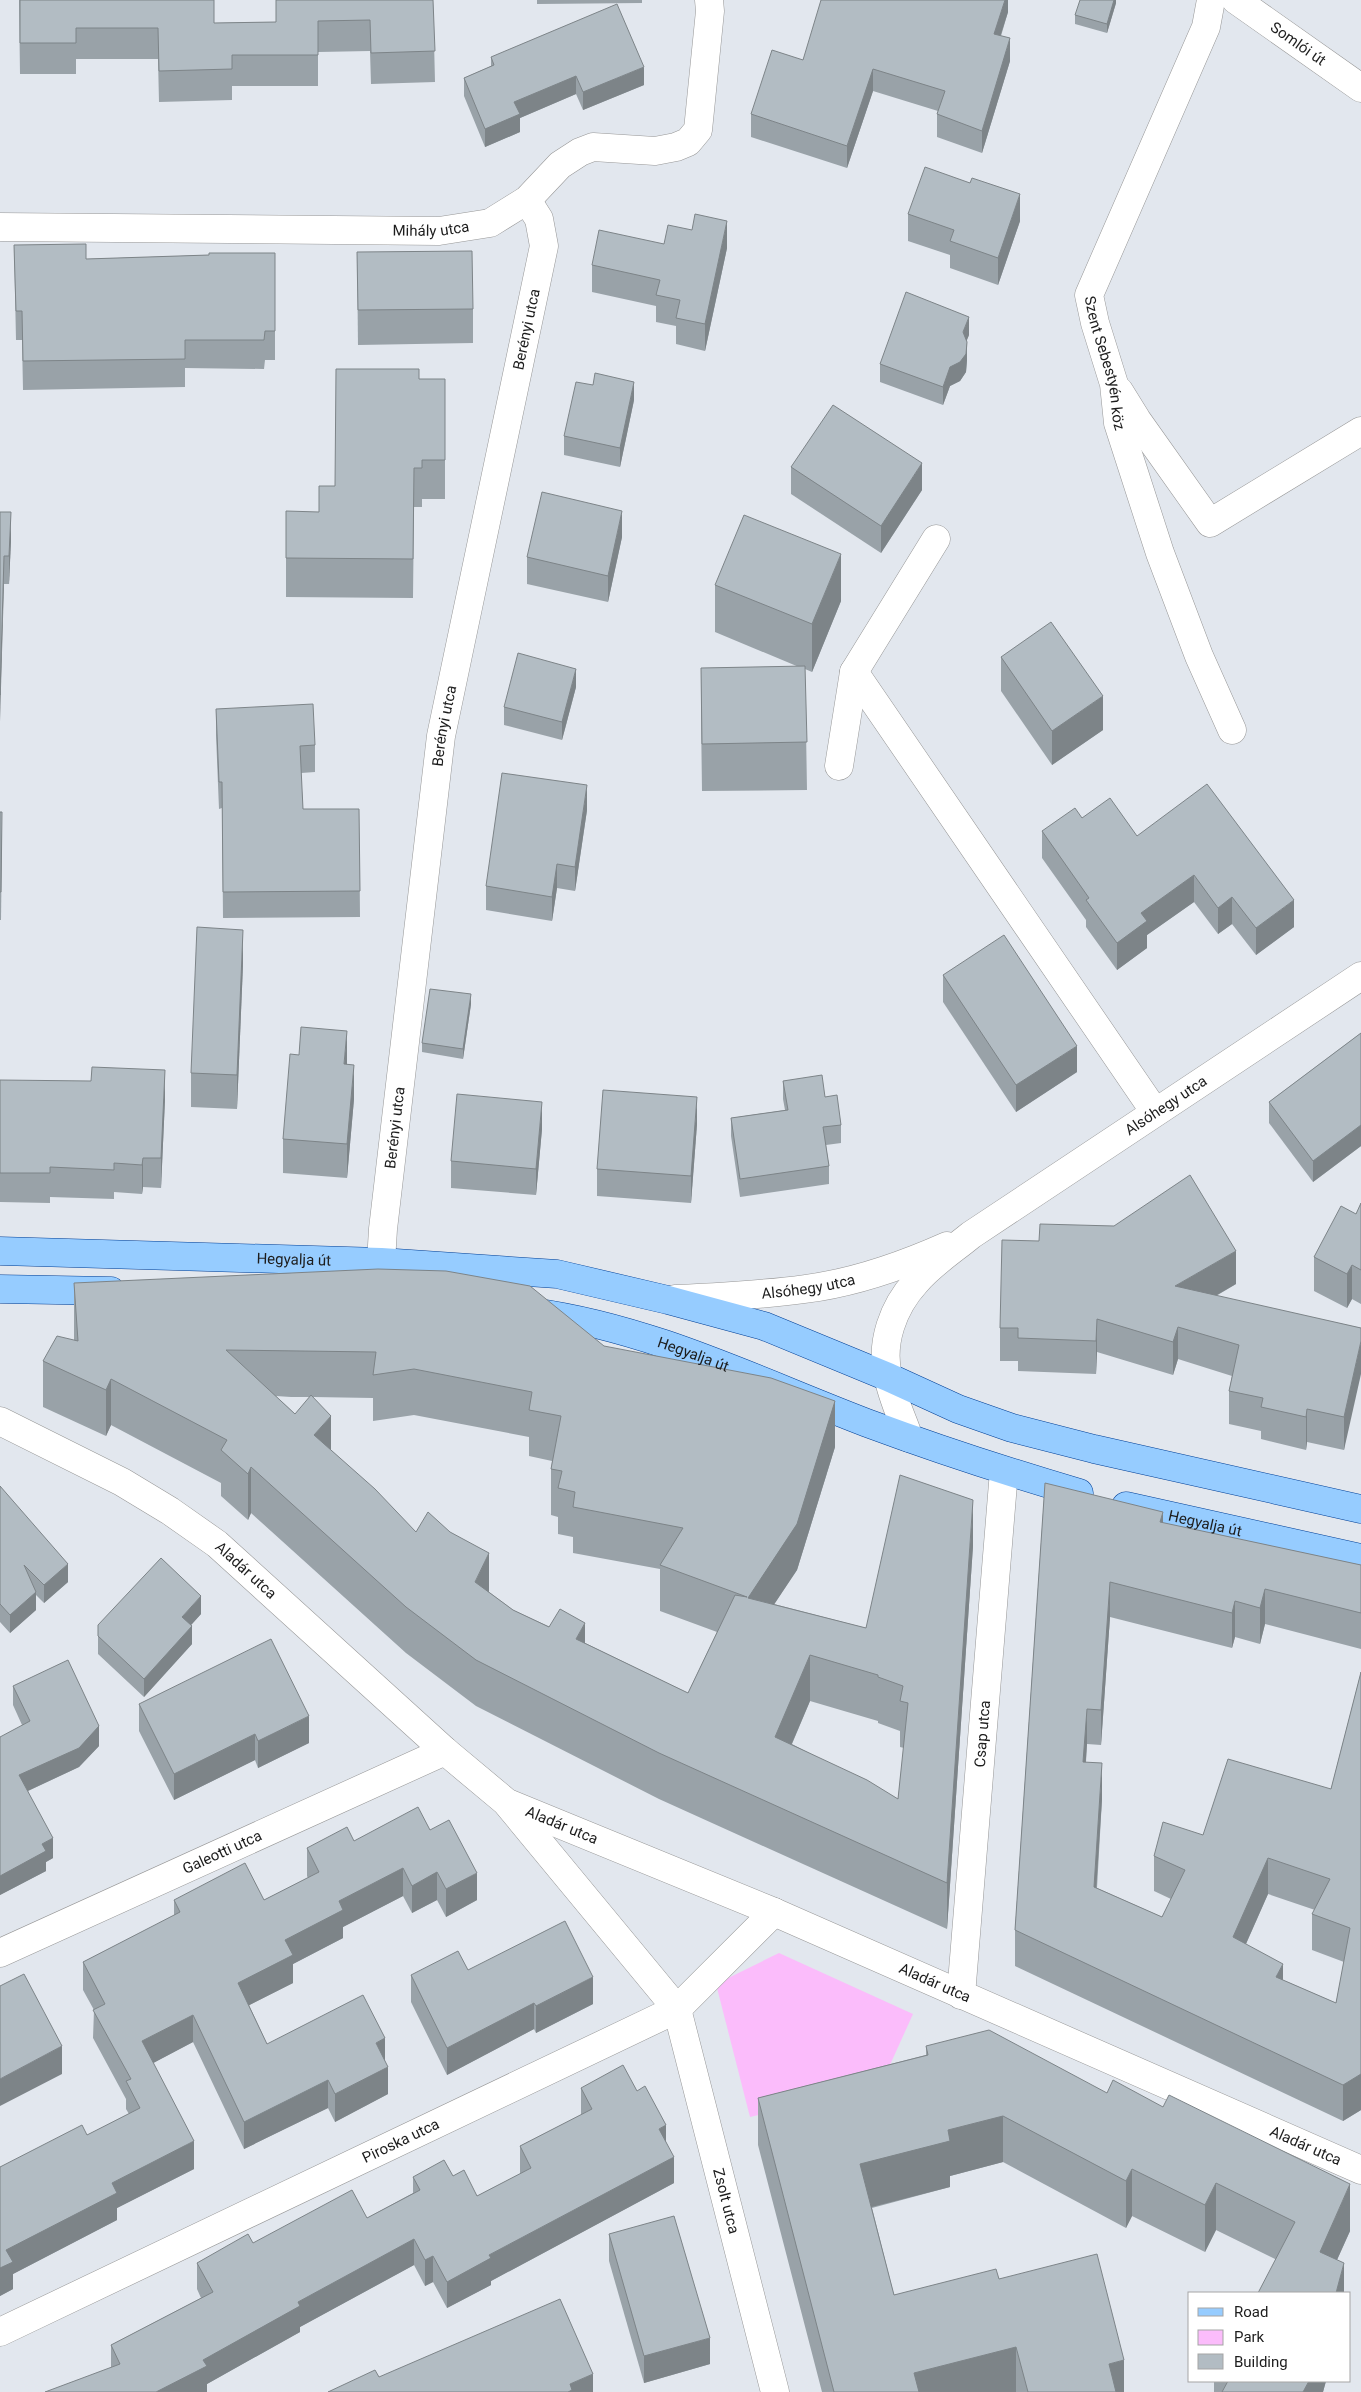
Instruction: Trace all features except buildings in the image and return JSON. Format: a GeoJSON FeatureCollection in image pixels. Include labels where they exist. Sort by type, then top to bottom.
{"type":"FeatureCollection","features":[{"type":"Feature","properties":{"kind":"main road","name":"Hegyalja út"},"geometry":{"type":"LineString","coordinates":[[0,1251],[381,1262],[557,1274],[668,1300],[764,1326],[888,1376],[958,1409],[1012,1428],[1094,1449],[1361,1509]]}},
{"type":"Feature","properties":{"kind":"main road"},"geometry":{"type":"LineString","coordinates":[[0,1289],[139,1292]]}},
{"type":"Feature","properties":{"kind":"main road","name":"Hegyalja út"},"geometry":{"type":"LineString","coordinates":[[507,1308],[562,1316],[676,1346],[909,1438],[1004,1471],[1098,1499],[1193,1522],[1361,1558]]}},
{"type":"Feature","properties":{"kind":"street","name":"Mihály utca"},"geometry":{"type":"LineString","coordinates":[[0,227],[439,231],[490,223],[527,200],[560,166],[593,146],[655,151],[676,147],[688,142],[698,130],[710,11],[709,0]]}},
{"type":"Feature","properties":{"kind":"street","name":"Szent Sebestyén köz"},"geometry":{"type":"LineString","coordinates":[[1211,0],[1206,26],[1089,295],[1095,323],[1114,384],[1118,423],[1160,552],[1199,656],[1232,730]]}},
{"type":"Feature","properties":{"kind":"street","name":"Somlói út"},"geometry":{"type":"LineString","coordinates":[[1236,0],[1361,88]]}},
{"type":"Feature","properties":{"kind":"street","name":"Berényi utca"},"geometry":{"type":"LineString","coordinates":[[381,1262],[387,1189],[441,736],[544,246],[539,220],[527,200]]}},
{"type":"Feature","properties":{"kind":"street"},"geometry":{"type":"LineString","coordinates":[[1114,384],[1137,420],[1210,523],[1361,431]]}},
{"type":"Feature","properties":{"kind":"street"},"geometry":{"type":"LineString","coordinates":[[838,766],[854,672],[936,540]]}},
{"type":"Feature","properties":{"kind":"street"},"geometry":{"type":"LineString","coordinates":[[854,672],[1155,1112]]}},
{"type":"Feature","properties":{"kind":"street","name":"Alsóhegy utca"},"geometry":{"type":"LineString","coordinates":[[909,1438],[888,1376],[885,1353],[889,1326],[900,1305],[916,1282],[971,1235],[1361,976]]}},
{"type":"Feature","properties":{"kind":"street","name":"Alsóhegy utca"},"geometry":{"type":"LineString","coordinates":[[668,1300],[765,1294],[807,1289],[891,1268],[971,1235]]}},
{"type":"Feature","properties":{"kind":"street","name":"Aladár utca"},"geometry":{"type":"LineString","coordinates":[[0,1422],[122,1482],[170,1511],[217,1544],[445,1751],[506,1802],[677,2009]]}},
{"type":"Feature","properties":{"kind":"street","name":"Csap utca"},"geometry":{"type":"LineString","coordinates":[[962,1995],[1004,1471]]}},
{"type":"Feature","properties":{"kind":"street","name":"Galeotti utca"},"geometry":{"type":"LineString","coordinates":[[0,1953],[445,1751]]}},
{"type":"Feature","properties":{"kind":"street","name":"Aladár utca"},"geometry":{"type":"LineString","coordinates":[[506,1802],[774,1912],[1361,2170]]}},
{"type":"Feature","properties":{"kind":"street","name":"Piroska utca"},"geometry":{"type":"LineString","coordinates":[[0,2332],[677,2009],[774,1912]]}},
{"type":"Feature","properties":{"kind":"street","name":"Zsolt utca"},"geometry":{"type":"LineString","coordinates":[[677,2009],[776,2392]]}},
{"type":"Feature","properties":{"kind":"green space"},"geometry":{"type":"Polygon","coordinates":[[[779,1953],[913,2014],[880,2087],[750,2117],[716,1984],[779,1953]]]}}]}
